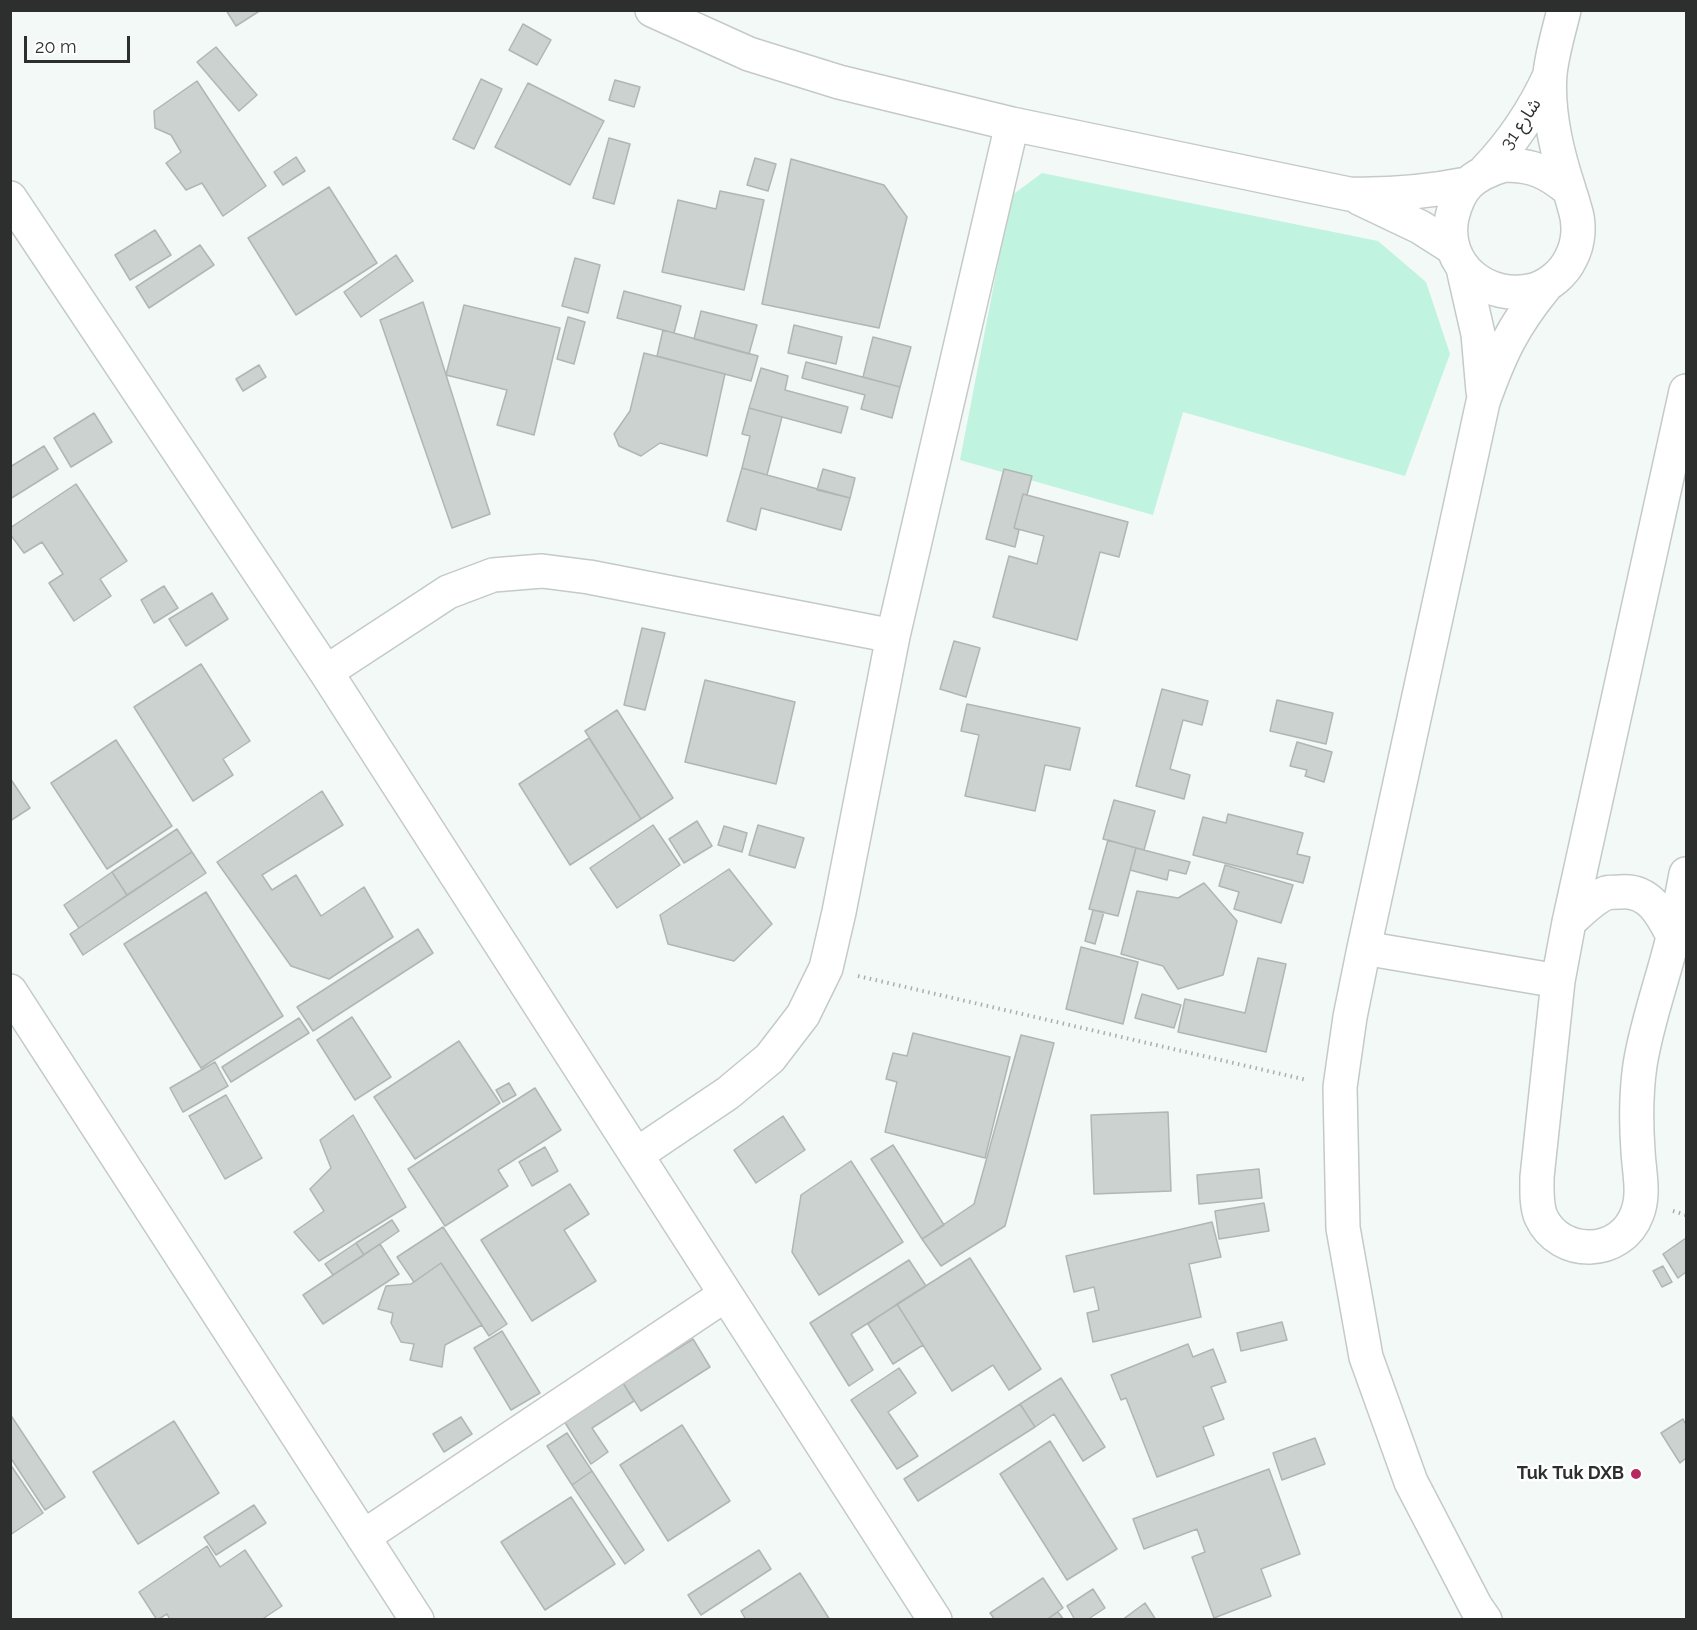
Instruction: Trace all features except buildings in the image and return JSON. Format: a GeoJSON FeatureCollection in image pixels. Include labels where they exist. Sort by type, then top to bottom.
{"type":"FeatureCollection","features":[{"type":"Feature","properties":{"kind":"street"},"geometry":{"type":"LineString","coordinates":[[652,10],[749,54],[839,82],[1012,124],[1349,194],[1389,195],[1428,192],[1476,178],[1504,165],[1524,165],[1544,171],[1569,189],[1578,218],[1578,238],[1572,258],[1524,312],[1507,340],[1483,402],[1364,948],[1350,1017],[1340,1087],[1343,1228],[1366,1357],[1411,1482],[1485,1620]]}},
{"type":"Feature","properties":{"kind":"street","name":"شارع 31"},"geometry":{"type":"LineString","coordinates":[[1476,178],[1505,150],[1523,126],[1538,100],[1550,74],[1564,10]]}},
{"type":"Feature","properties":{"kind":"street","name":"شارع 31"},"geometry":{"type":"LineString","coordinates":[[1550,74],[1554,132],[1569,189]]}},
{"type":"Feature","properties":{"kind":"street"},"geometry":{"type":"LineString","coordinates":[[636,1155],[728,1093],[770,1058],[803,1015],[826,968],[893,636],[1012,124]]}},
{"type":"Feature","properties":{"kind":"street"},"geometry":{"type":"LineString","coordinates":[[1476,178],[1455,204],[1450,226],[1478,334],[1483,402]]}},
{"type":"Feature","properties":{"kind":"street"},"geometry":{"type":"LineString","coordinates":[[1349,194],[1385,209],[1458,258],[1479,283],[1500,292],[1522,293],[1545,287]]}},
{"type":"Feature","properties":{"kind":"street"},"geometry":{"type":"LineString","coordinates":[[10,198],[326,672],[935,1620]]}},
{"type":"Feature","properties":{"kind":"street"},"geometry":{"type":"LineString","coordinates":[[1686,391],[1681,444],[1569,922],[1558,981],[1537,1197],[1541,1217],[1552,1233],[1568,1244],[1586,1249],[1617,1240],[1629,1230],[1637,1216],[1641,1200],[1637,1134],[1640,1066],[1646,1033],[1673,936],[1686,874]]}},
{"type":"Feature","properties":{"kind":"street"},"geometry":{"type":"LineString","coordinates":[[326,672],[448,592],[493,575],[542,571],[589,577],[893,636]]}},
{"type":"Feature","properties":{"kind":"street"},"geometry":{"type":"LineString","coordinates":[[1569,922],[1589,904],[1607,893],[1629,891],[1649,899],[1663,915],[1673,936]]}},
{"type":"Feature","properties":{"kind":"street"},"geometry":{"type":"LineString","coordinates":[[1364,948],[1558,981]]}},
{"type":"Feature","properties":{"kind":"street"},"geometry":{"type":"LineString","coordinates":[[10,991],[417,1620]]}},
{"type":"Feature","properties":{"kind":"street"},"geometry":{"type":"LineString","coordinates":[[363,1537],[725,1295]]}},
{"type":"Feature","properties":{"kind":"path"},"geometry":{"type":"LineString","coordinates":[[826,968],[1340,1087]]}},
{"type":"Feature","properties":{"kind":"green space"},"geometry":{"type":"Polygon","coordinates":[[[1042,173],[1378,241],[1426,282],[1450,354],[1405,476],[1183,412],[1153,515],[960,460],[1011,196],[1042,173]]]}},
{"type":"Feature","properties":{"kind":"place","name":"Tuk Tuk DXB"},"geometry":{"type":"Point","coordinates":[1636,1474]}}]}
